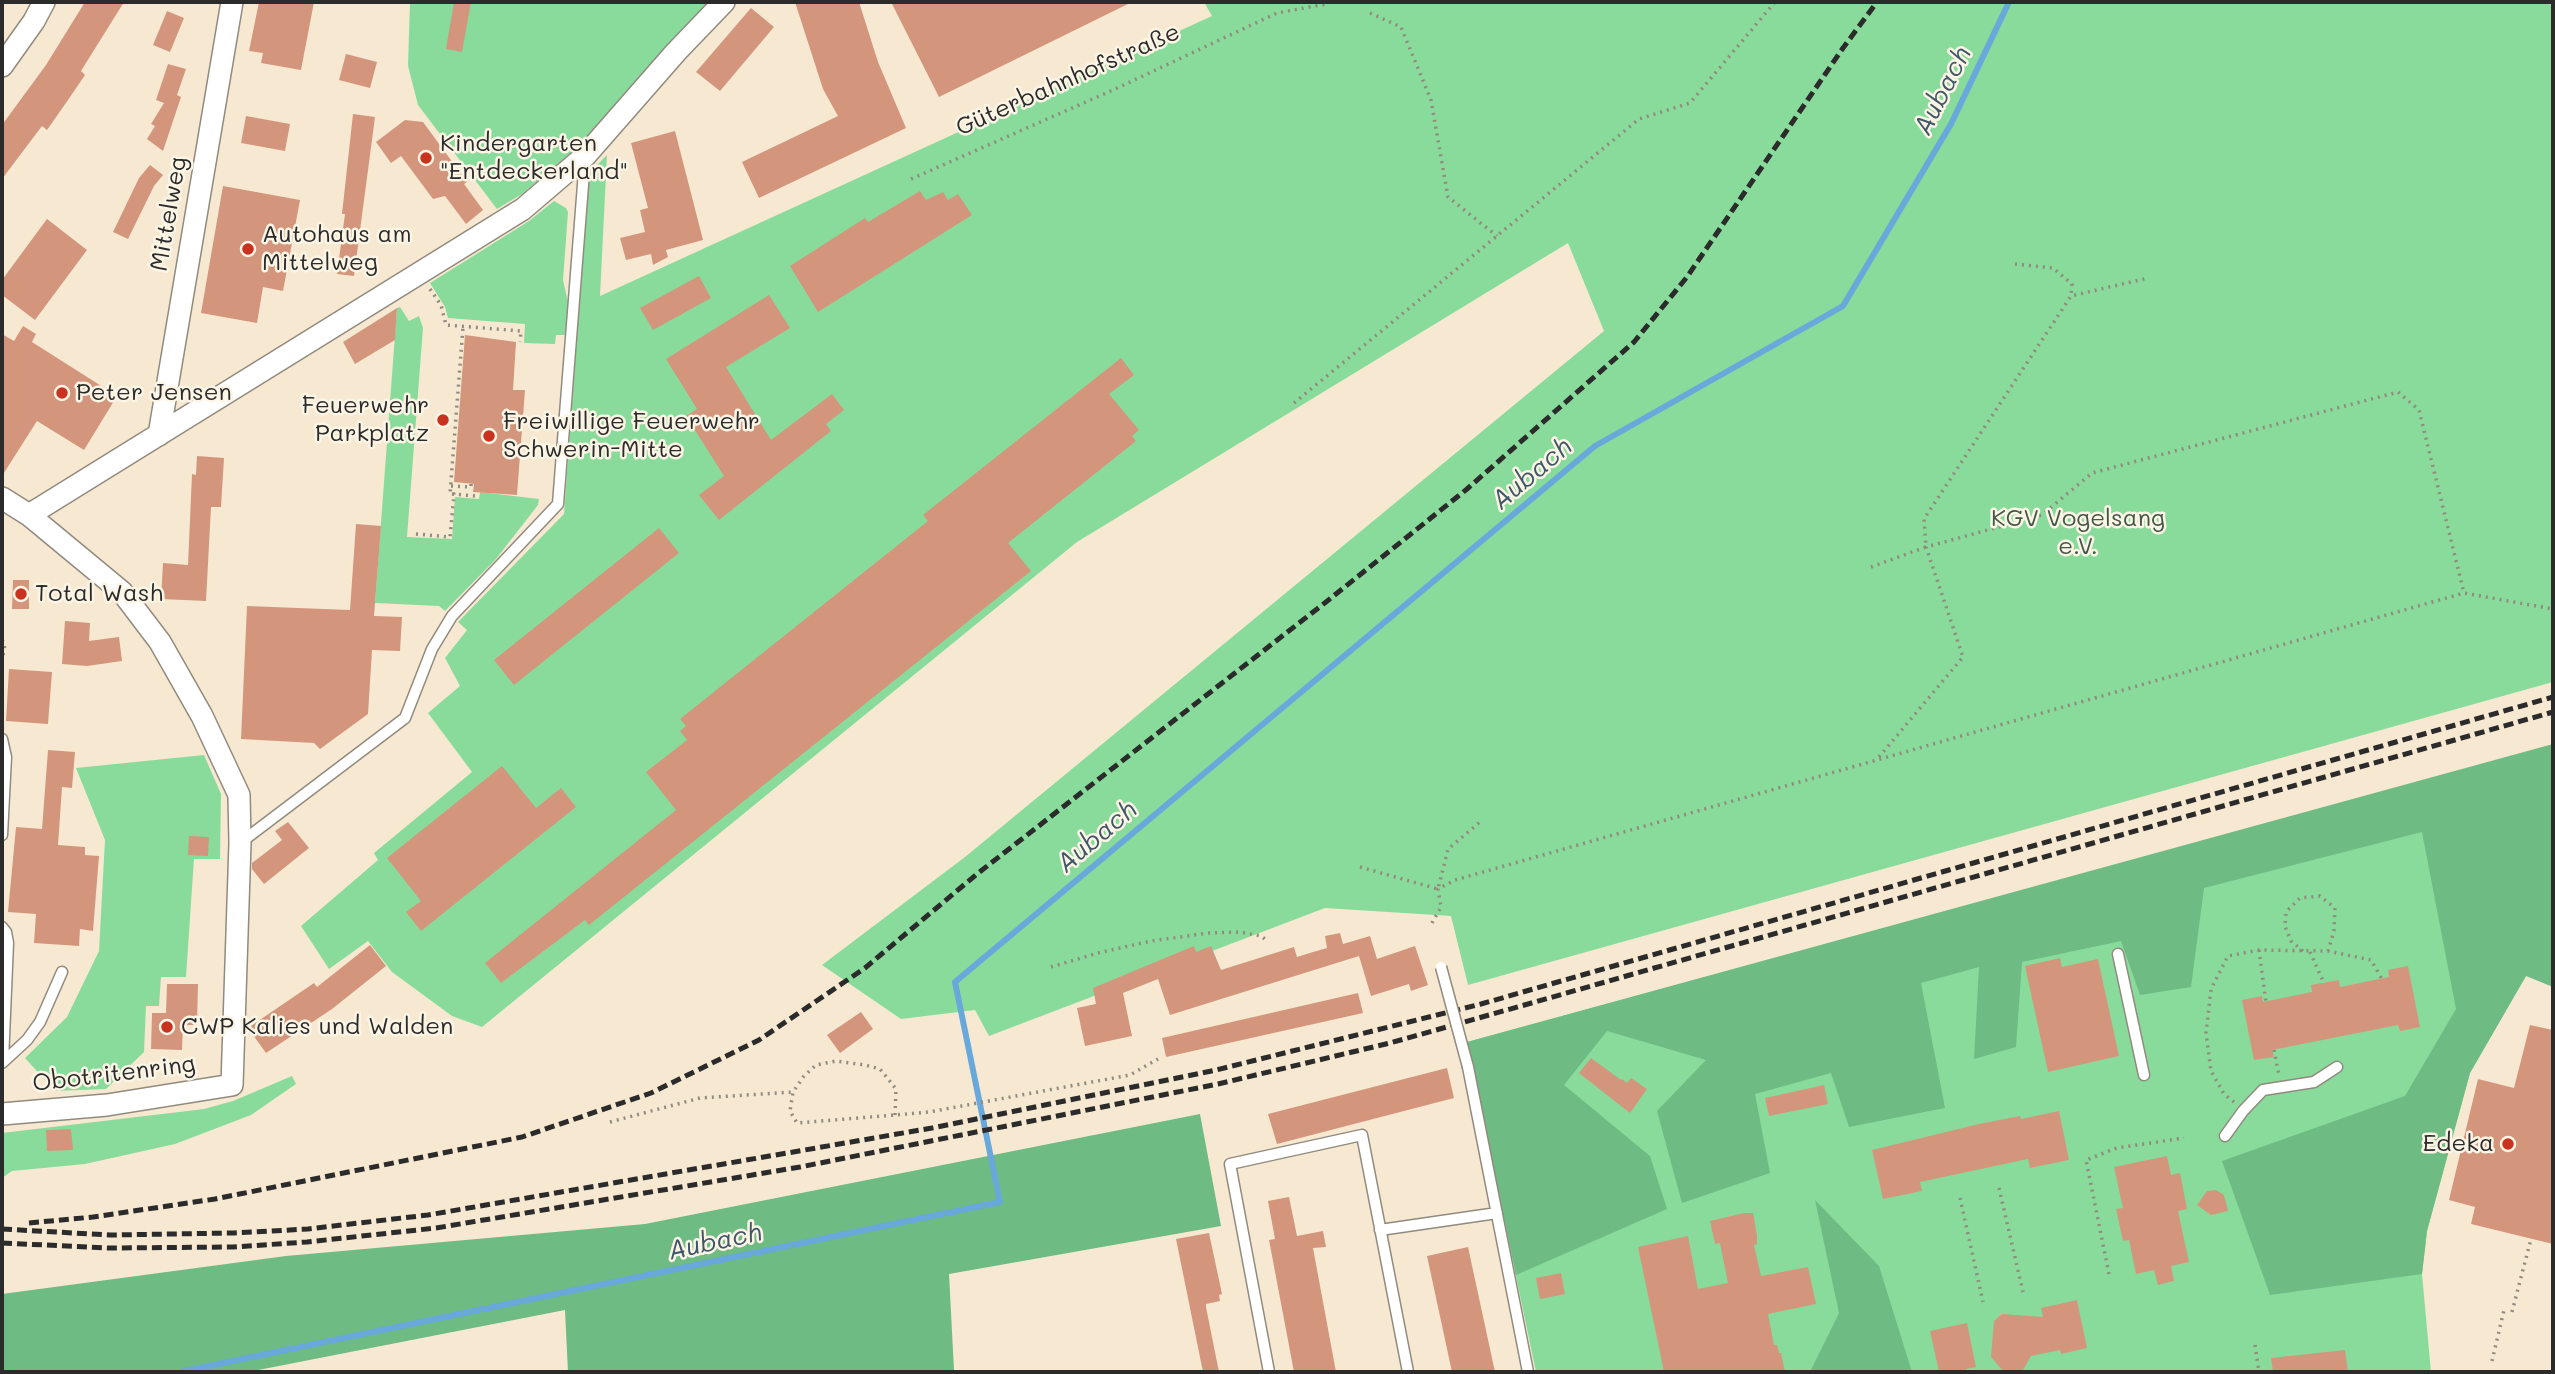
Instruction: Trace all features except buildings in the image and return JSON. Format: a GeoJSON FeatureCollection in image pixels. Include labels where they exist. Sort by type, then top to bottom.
{"type":"FeatureCollection","features":[{"type":"Feature","properties":{"kind":"street"},"geometry":{"type":"LineString","coordinates":[[2,66],[44,2]]}},
{"type":"Feature","properties":{"kind":"street","name":"Mittelweg"},"geometry":{"type":"LineString","coordinates":[[159,435],[232,2]]}},
{"type":"Feature","properties":{"kind":"street"},"geometry":{"type":"LineString","coordinates":[[29,515],[523,209],[585,156],[724,2]]}},
{"type":"Feature","properties":{"kind":"street"},"geometry":{"type":"LineString","coordinates":[[2,498],[29,515],[122,592],[160,642],[202,716],[239,795],[240,843]]}},
{"type":"Feature","properties":{"kind":"street","name":"Obotritenring"},"geometry":{"type":"LineString","coordinates":[[2,1114],[107,1105],[232,1084],[240,843]]}},
{"type":"Feature","properties":{"kind":"lane"},"geometry":{"type":"LineString","coordinates":[[240,843],[405,718],[432,649],[452,616],[558,504],[585,156]]}},
{"type":"Feature","properties":{"kind":"lane"},"geometry":{"type":"LineString","coordinates":[[2,739],[6,757],[2,835]]}},
{"type":"Feature","properties":{"kind":"lane"},"geometry":{"type":"LineString","coordinates":[[2,927],[8,943],[2,1062]]}},
{"type":"Feature","properties":{"kind":"lane"},"geometry":{"type":"LineString","coordinates":[[2118,954],[2144,1075]]}},
{"type":"Feature","properties":{"kind":"lane"},"geometry":{"type":"LineString","coordinates":[[1441,967],[1468,1067],[1528,1372]]}},
{"type":"Feature","properties":{"kind":"lane"},"geometry":{"type":"LineString","coordinates":[[2,1062],[27,1041],[40,1022],[62,972]]}},
{"type":"Feature","properties":{"kind":"lane"},"geometry":{"type":"LineString","coordinates":[[2225,1136],[2263,1090],[2314,1082],[2337,1067]]}},
{"type":"Feature","properties":{"kind":"lane"},"geometry":{"type":"LineString","coordinates":[[1269,1372],[1230,1164],[1362,1135],[1408,1372]]}},
{"type":"Feature","properties":{"kind":"lane"},"geometry":{"type":"LineString","coordinates":[[1380,1230],[1497,1213]]}},
{"type":"Feature","properties":{"kind":"path"},"geometry":{"type":"LineString","coordinates":[[1294,403],[1639,118],[1690,103],[1774,2]]}},
{"type":"Feature","properties":{"kind":"path","name":"Güterbahnhofstraße"},"geometry":{"type":"LineString","coordinates":[[911,179],[1113,90],[1277,13],[1326,4]]}},
{"type":"Feature","properties":{"kind":"path"},"geometry":{"type":"LineString","coordinates":[[1370,13],[1401,27],[1431,100],[1448,197],[1497,236]]}},
{"type":"Feature","properties":{"kind":"path"},"geometry":{"type":"LineString","coordinates":[[1877,759],[1963,657],[1926,547],[1924,519],[2071,296],[2072,284],[2053,268],[2015,264]]}},
{"type":"Feature","properties":{"kind":"path"},"geometry":{"type":"LineString","coordinates":[[2071,296],[2148,278]]}},
{"type":"Feature","properties":{"kind":"path"},"geometry":{"type":"LineString","coordinates":[[425,282],[441,305],[446,325],[521,331],[520,342]]}},
{"type":"Feature","properties":{"kind":"path"},"geometry":{"type":"LineString","coordinates":[[463,327],[450,494],[476,496]]}},
{"type":"Feature","properties":{"kind":"path"},"geometry":{"type":"LineString","coordinates":[[1871,567],[1926,547],[2042,515],[2092,473],[2398,392],[2419,410],[2464,593]]}},
{"type":"Feature","properties":{"kind":"path"},"geometry":{"type":"LineString","coordinates":[[451,486],[471,487],[471,484]]}},
{"type":"Feature","properties":{"kind":"path"},"geometry":{"type":"LineString","coordinates":[[416,534],[450,537],[454,494]]}},
{"type":"Feature","properties":{"kind":"path"},"geometry":{"type":"LineString","coordinates":[[1360,867],[1438,889],[1455,880],[2464,593],[2553,609]]}},
{"type":"Feature","properties":{"kind":"path"},"geometry":{"type":"LineString","coordinates":[[2,640],[5,644],[2,661]]}},
{"type":"Feature","properties":{"kind":"path"},"geometry":{"type":"LineString","coordinates":[[1432,923],[1441,907],[1438,889],[1448,849],[1480,822]]}},
{"type":"Feature","properties":{"kind":"path"},"geometry":{"type":"LineString","coordinates":[[2324,983],[2307,952],[2291,940],[2285,926],[2286,912],[2300,898],[2320,896],[2335,908],[2334,931],[2328,951]]}},
{"type":"Feature","properties":{"kind":"path"},"geometry":{"type":"LineString","coordinates":[[1051,967],[1151,941],[1209,933],[1240,932],[1261,936],[1266,940]]}},
{"type":"Feature","properties":{"kind":"path"},"geometry":{"type":"LineString","coordinates":[[2259,950],[2266,1002]]}},
{"type":"Feature","properties":{"kind":"path"},"geometry":{"type":"LineString","coordinates":[[2243,1111],[2224,1094],[2211,1071],[2206,1033],[2211,989],[2228,956],[2259,950],[2328,951],[2371,960],[2382,979]]}},
{"type":"Feature","properties":{"kind":"path"},"geometry":{"type":"LineString","coordinates":[[2274,1049],[2281,1087]]}},
{"type":"Feature","properties":{"kind":"path"},"geometry":{"type":"LineString","coordinates":[[895,1115],[896,1089],[880,1069],[836,1062],[816,1065],[804,1076],[793,1092],[790,1111],[797,1123],[895,1115],[929,1112],[1130,1075],[1158,1059]]}},
{"type":"Feature","properties":{"kind":"path"},"geometry":{"type":"LineString","coordinates":[[610,1122],[700,1098],[793,1092]]}},
{"type":"Feature","properties":{"kind":"path"},"geometry":{"type":"LineString","coordinates":[[2109,1274],[2085,1160],[2117,1147],[2184,1138]]}},
{"type":"Feature","properties":{"kind":"path"},"geometry":{"type":"LineString","coordinates":[[1999,1188],[2023,1292]]}},
{"type":"Feature","properties":{"kind":"path"},"geometry":{"type":"LineString","coordinates":[[1960,1198],[1983,1302]]}},
{"type":"Feature","properties":{"kind":"path"},"geometry":{"type":"LineString","coordinates":[[2512,1312],[2531,1239]]}},
{"type":"Feature","properties":{"kind":"path"},"geometry":{"type":"LineString","coordinates":[[2491,1361],[2504,1311]]}},
{"type":"Feature","properties":{"kind":"path"},"geometry":{"type":"LineString","coordinates":[[2255,1345],[2259,1372]]}},
{"type":"Feature","properties":{"kind":"green space"},"geometry":{"type":"Polygon","coordinates":[[[410,2],[709,2],[579,146],[522,194],[497,209],[418,105],[408,66],[410,2]]]}},
{"type":"Feature","properties":{"kind":"green space","name":"KGV Vogelsang e.V."},"geometry":{"type":"Polygon","coordinates":[[[1204,2],[2547,2],[2553,6],[2553,682],[1468,985],[1451,916],[1325,908],[989,1036],[975,1010],[901,1019],[822,965],[965,857],[1604,331],[1568,243],[1077,542],[482,1027],[452,1016],[392,972],[368,941],[329,969],[301,926],[378,860],[374,853],[472,772],[428,713],[460,686],[445,658],[467,630],[458,622],[564,514],[589,173],[607,155],[600,296],[1212,16],[1204,2]]]}},
{"type":"Feature","properties":{"kind":"green space"},"geometry":{"type":"Polygon","coordinates":[[[554,201],[568,212],[563,280],[568,302],[566,335],[556,335],[555,344],[524,343],[525,324],[448,318],[445,307],[430,283],[529,221],[554,201]]]}},
{"type":"Feature","properties":{"kind":"green space"},"geometry":{"type":"Polygon","coordinates":[[[400,307],[409,321],[419,316],[423,328],[407,537],[452,539],[455,497],[479,499],[480,492],[539,499],[538,505],[496,559],[445,611],[439,606],[375,603],[397,308],[400,307]]]}},
{"type":"Feature","properties":{"kind":"green space"},"geometry":{"type":"Polygon","coordinates":[[[2553,744],[2553,987],[2526,976],[2470,1073],[2427,1231],[2422,1274],[2270,1295],[2222,1161],[2405,1096],[2456,1009],[2422,832],[2204,888],[2191,987],[2140,995],[2121,941],[2022,962],[2016,1047],[1974,1059],[1979,967],[1921,983],[1945,1108],[1849,1127],[1831,1073],[1755,1094],[1770,1173],[1682,1203],[1657,1111],[1706,1060],[1607,1031],[1564,1085],[1650,1156],[1667,1209],[1516,1275],[1467,1042],[2553,744]]]}},
{"type":"Feature","properties":{"kind":"green space"},"geometry":{"type":"Polygon","coordinates":[[[204,755],[221,794],[220,859],[194,859],[186,977],[161,977],[159,1006],[146,1006],[144,1052],[106,1089],[55,1091],[25,1058],[67,1017],[99,951],[105,840],[76,768],[204,755]]]}},
{"type":"Feature","properties":{"kind":"green space"},"geometry":{"type":"Polygon","coordinates":[[[2483,765],[2526,976],[2470,1073],[2427,1231],[2422,1274],[2431,1372],[1536,1372],[1467,1042],[2483,765]]]}},
{"type":"Feature","properties":{"kind":"green space"},"geometry":{"type":"Polygon","coordinates":[[[292,1076],[296,1084],[251,1115],[175,1144],[85,1164],[12,1171],[2,1178],[2,1133],[204,1109],[233,1101],[292,1076]]]}},
{"type":"Feature","properties":{"kind":"green space"},"geometry":{"type":"Polygon","coordinates":[[[1200,1114],[1221,1226],[949,1274],[954,1370],[568,1372],[565,1310],[248,1372],[2,1372],[2,1294],[286,1256],[645,1224],[1200,1114]]]}},
{"type":"Feature","properties":{"kind":"green space"},"geometry":{"type":"Polygon","coordinates":[[[1815,1200],[1879,1266],[1912,1372],[1810,1372],[1839,1313],[1815,1200]]]}},
{"type":"Feature","properties":{"kind":"waterway","name":"Aubach"},"geometry":{"type":"LineString","coordinates":[[180,1372],[1000,1202],[955,982],[1595,446],[1843,306],[1951,124],[2009,2]]}},
{"type":"Feature","properties":{"kind":"railway"},"geometry":{"type":"LineString","coordinates":[[29,1223],[93,1217],[215,1199],[522,1137],[651,1093],[759,1040],[865,968],[977,874],[1326,602],[1467,489],[1634,342],[1687,277],[1877,2]]}},
{"type":"Feature","properties":{"kind":"railway"},"geometry":{"type":"LineString","coordinates":[[2,1229],[110,1235],[234,1233],[308,1229],[428,1215],[932,1128],[1216,1070],[1481,1004],[2553,697]]}},
{"type":"Feature","properties":{"kind":"railway"},"geometry":{"type":"LineString","coordinates":[[2,1243],[109,1248],[233,1247],[436,1228],[800,1167],[1218,1084],[1390,1043],[2553,712]]}},
{"type":"Feature","properties":{"kind":"place","name":"Kindergarten \"Entdeckerland\""},"geometry":{"type":"Point","coordinates":[426,158]}},
{"type":"Feature","properties":{"kind":"place","name":"Autohaus am Mittelweg"},"geometry":{"type":"Point","coordinates":[248,249]}},
{"type":"Feature","properties":{"kind":"place","name":"Peter Jensen"},"geometry":{"type":"Point","coordinates":[62,393]}},
{"type":"Feature","properties":{"kind":"place","name":"Feuerwehr Parkplatz"},"geometry":{"type":"Point","coordinates":[443,420]}},
{"type":"Feature","properties":{"kind":"place","name":"Freiwillige Feuerwehr Schwerin-Mitte"},"geometry":{"type":"Point","coordinates":[489,436]}},
{"type":"Feature","properties":{"kind":"place","name":"Total Wash"},"geometry":{"type":"Point","coordinates":[21,594]}},
{"type":"Feature","properties":{"kind":"place","name":"CWP Kalies und Walden"},"geometry":{"type":"Point","coordinates":[167,1027]}},
{"type":"Feature","properties":{"kind":"place","name":"Edeka"},"geometry":{"type":"Point","coordinates":[2508,1144]}}]}
